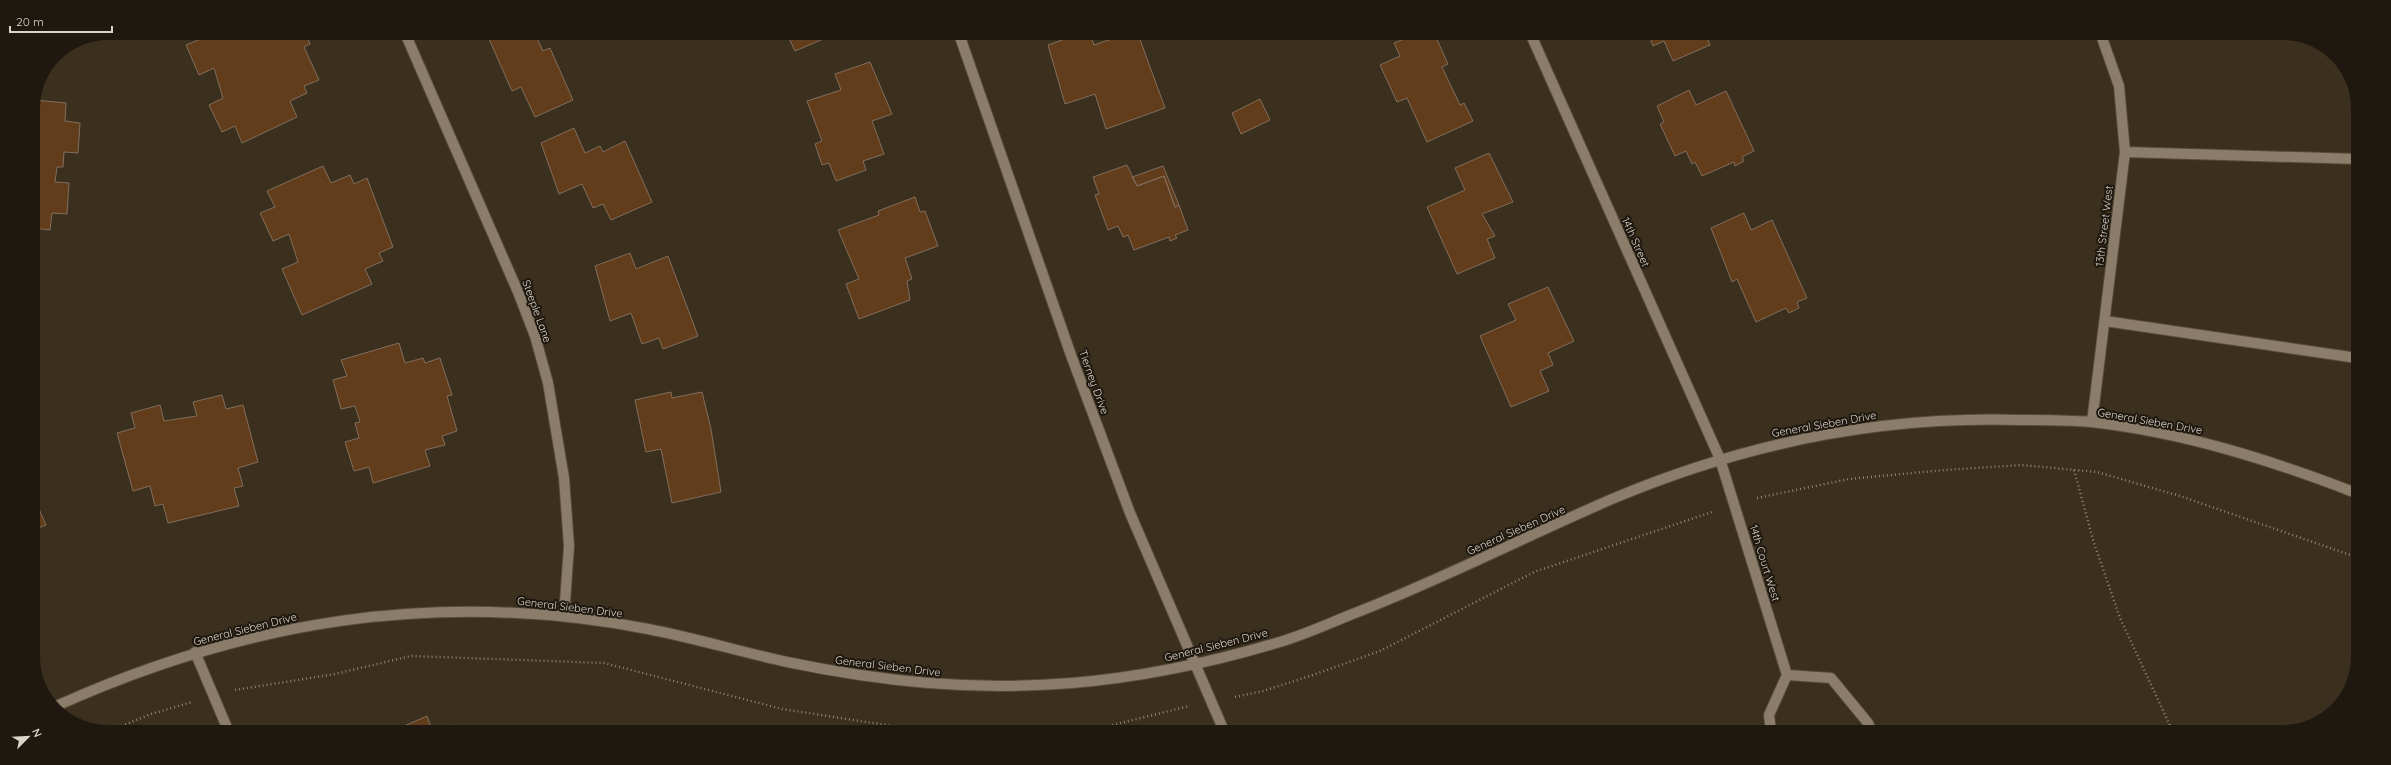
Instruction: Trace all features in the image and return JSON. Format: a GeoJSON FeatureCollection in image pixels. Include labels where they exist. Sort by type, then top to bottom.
{"type":"FeatureCollection","features":[{"type":"Feature","properties":{"kind":"street","name":"Steeple Lane"},"geometry":{"type":"LineString","coordinates":[[407,40],[518,292],[535,336],[548,383],[564,478],[569,546],[564,616]]}},
{"type":"Feature","properties":{"kind":"street","name":"Tierney Drive"},"geometry":{"type":"LineString","coordinates":[[961,40],[1088,402],[1130,513],[1194,665],[1221,725]]}},
{"type":"Feature","properties":{"kind":"street","name":"14th Street"},"geometry":{"type":"LineString","coordinates":[[1533,40],[1720,459]]}},
{"type":"Feature","properties":{"kind":"street","name":"13th Street West"},"geometry":{"type":"LineString","coordinates":[[2092,422],[2125,152],[2119,86],[2103,40]]}},
{"type":"Feature","properties":{"kind":"street"},"geometry":{"type":"LineString","coordinates":[[2125,152],[2351,159]]}},
{"type":"Feature","properties":{"kind":"street"},"geometry":{"type":"LineString","coordinates":[[2105,321],[2351,357]]}},
{"type":"Feature","properties":{"kind":"street","name":"General Sieben Drive"},"geometry":{"type":"LineString","coordinates":[[60,705],[145,669],[195,652],[254,636],[318,624],[384,615],[450,611],[515,612],[564,616],[648,629],[780,661],[908,683],[957,686],[1073,683],[1137,676],[1194,665],[1287,640],[1380,604],[1609,501],[1664,478],[1720,459],[1785,442],[1850,430],[1916,421],[1982,419],[2092,422],[2178,437],[2241,452],[2303,472],[2351,490]]}},
{"type":"Feature","properties":{"kind":"street","name":"14th Court West"},"geometry":{"type":"LineString","coordinates":[[1720,459],[1787,675]]}},
{"type":"Feature","properties":{"kind":"street"},"geometry":{"type":"LineString","coordinates":[[195,652],[226,725]]}},
{"type":"Feature","properties":{"kind":"street"},"geometry":{"type":"LineString","coordinates":[[1770,725],[1769,715],[1787,675],[1831,678],[1869,725]]}},
{"type":"Feature","properties":{"kind":"path"},"geometry":{"type":"LineString","coordinates":[[1114,725],[1263,691],[1380,650],[1534,572],[1734,505],[1755,499],[1849,479],[2022,466],[2097,472],[2180,496],[2351,554]]}},
{"type":"Feature","properties":{"kind":"path"},"geometry":{"type":"LineString","coordinates":[[2074,470],[2094,543],[2120,618],[2170,725]]}},
{"type":"Feature","properties":{"kind":"path"},"geometry":{"type":"LineString","coordinates":[[124,725],[151,714],[232,691],[335,674],[411,656],[597,662],[782,709],[886,725]]}},
{"type":"Feature","properties":{"kind":"building"},"geometry":{"type":"Polygon","coordinates":[[[198,40],[308,40],[310,44],[304,47],[319,80],[304,86],[307,93],[290,101],[297,117],[242,143],[235,126],[222,132],[209,105],[223,98],[214,68],[199,75],[186,45],[198,40]]]}},
{"type":"Feature","properties":{"kind":"building"},"geometry":{"type":"Polygon","coordinates":[[[489,40],[538,40],[543,51],[550,48],[573,100],[535,117],[521,87],[512,91],[489,40]]]}},
{"type":"Feature","properties":{"kind":"building"},"geometry":{"type":"Polygon","coordinates":[[[790,40],[821,40],[795,51],[790,40]]]}},
{"type":"Feature","properties":{"kind":"building"},"geometry":{"type":"Polygon","coordinates":[[[1062,40],[1092,40],[1094,45],[1109,40],[1140,40],[1165,108],[1106,129],[1095,94],[1065,104],[1048,45],[1062,40]]]}},
{"type":"Feature","properties":{"kind":"building"},"geometry":{"type":"Polygon","coordinates":[[[1402,40],[1437,40],[1448,64],[1442,67],[1460,105],[1464,103],[1473,121],[1427,142],[1407,98],[1397,102],[1380,65],[1400,56],[1394,43],[1402,40]]]}},
{"type":"Feature","properties":{"kind":"building"},"geometry":{"type":"Polygon","coordinates":[[[1651,40],[1708,40],[1710,45],[1673,61],[1664,41],[1653,46],[1651,40]]]}},
{"type":"Feature","properties":{"kind":"building"},"geometry":{"type":"Polygon","coordinates":[[[870,62],[892,114],[872,121],[884,154],[863,161],[866,170],[836,181],[829,163],[822,165],[815,144],[822,141],[807,101],[841,90],[835,74],[870,62]]]}},
{"type":"Feature","properties":{"kind":"building"},"geometry":{"type":"Polygon","coordinates":[[[1689,90],[1696,105],[1726,91],[1754,151],[1742,157],[1744,161],[1735,166],[1734,162],[1702,176],[1695,162],[1692,164],[1686,151],[1675,156],[1660,124],[1664,122],[1657,106],[1689,90]]]}},
{"type":"Feature","properties":{"kind":"building"},"geometry":{"type":"Polygon","coordinates":[[[1260,99],[1270,120],[1241,134],[1232,113],[1260,99]]]}},
{"type":"Feature","properties":{"kind":"building"},"geometry":{"type":"Polygon","coordinates":[[[41,101],[66,103],[65,121],[80,123],[78,153],[64,152],[63,167],[57,167],[55,182],[69,183],[67,214],[52,213],[50,230],[40,229],[41,101]]]}},
{"type":"Feature","properties":{"kind":"building"},"geometry":{"type":"Polygon","coordinates":[[[574,128],[585,153],[600,146],[603,152],[625,141],[652,202],[611,220],[603,204],[593,208],[582,184],[559,194],[541,143],[574,128]]]}},
{"type":"Feature","properties":{"kind":"building"},"geometry":{"type":"Polygon","coordinates":[[[1489,153],[1513,202],[1482,214],[1495,236],[1487,239],[1495,258],[1457,274],[1427,207],[1465,190],[1455,168],[1489,153]]]}},
{"type":"Feature","properties":{"kind":"building"},"geometry":{"type":"Polygon","coordinates":[[[1127,165],[1137,186],[1164,176],[1175,207],[1179,205],[1188,230],[1175,235],[1177,238],[1170,241],[1169,237],[1134,250],[1128,235],[1123,237],[1118,226],[1108,230],[1095,195],[1099,194],[1093,177],[1127,165]]]}},
{"type":"Feature","properties":{"kind":"building"},"geometry":{"type":"Polygon","coordinates":[[[323,166],[331,183],[350,175],[354,184],[367,178],[393,247],[379,253],[383,261],[365,269],[372,284],[302,315],[282,269],[298,262],[289,234],[273,241],[260,213],[275,207],[267,191],[323,166]]]}},
{"type":"Feature","properties":{"kind":"building"},"geometry":{"type":"Polygon","coordinates":[[[1163,166],[1179,205],[1175,207],[1164,176],[1137,186],[1132,177],[1163,166]]]}},
{"type":"Feature","properties":{"kind":"building"},"geometry":{"type":"Polygon","coordinates":[[[915,197],[920,212],[925,211],[938,246],[905,258],[912,279],[907,281],[910,300],[859,319],[846,284],[859,279],[838,230],[879,215],[878,211],[915,197]]]}},
{"type":"Feature","properties":{"kind":"building"},"geometry":{"type":"Polygon","coordinates":[[[1744,213],[1751,230],[1772,220],[1807,298],[1797,302],[1799,308],[1789,313],[1786,308],[1756,322],[1737,279],[1732,282],[1711,228],[1744,213]]]}},
{"type":"Feature","properties":{"kind":"building"},"geometry":{"type":"Polygon","coordinates":[[[630,253],[636,269],[668,256],[698,336],[663,349],[659,338],[642,344],[631,313],[610,321],[595,266],[630,253]]]}},
{"type":"Feature","properties":{"kind":"building"},"geometry":{"type":"Polygon","coordinates":[[[1548,287],[1574,341],[1548,353],[1553,365],[1540,371],[1549,391],[1511,407],[1480,336],[1516,320],[1508,304],[1548,287]]]}},
{"type":"Feature","properties":{"kind":"building"},"geometry":{"type":"Polygon","coordinates":[[[399,343],[405,363],[423,358],[425,363],[440,358],[452,395],[447,396],[457,431],[442,436],[445,445],[425,450],[430,466],[373,483],[369,467],[354,471],[345,442],[359,438],[355,423],[360,422],[355,406],[341,409],[333,380],[347,376],[341,360],[399,343]]]}},
{"type":"Feature","properties":{"kind":"building"},"geometry":{"type":"Polygon","coordinates":[[[671,392],[672,398],[702,392],[711,429],[721,492],[672,503],[661,449],[646,452],[635,400],[671,392]]]}},
{"type":"Feature","properties":{"kind":"building"},"geometry":{"type":"Polygon","coordinates":[[[222,395],[226,409],[243,405],[258,462],[238,468],[243,486],[234,488],[239,506],[168,523],[163,504],[155,506],[150,486],[133,491],[117,433],[135,428],[131,413],[160,405],[164,421],[197,416],[193,402],[222,395]]]}},
{"type":"Feature","properties":{"kind":"building"},"geometry":{"type":"Polygon","coordinates":[[[40,511],[46,525],[40,527],[40,511]]]}},
{"type":"Feature","properties":{"kind":"building"},"geometry":{"type":"Polygon","coordinates":[[[427,716],[430,725],[406,725],[427,716]]]}}]}
